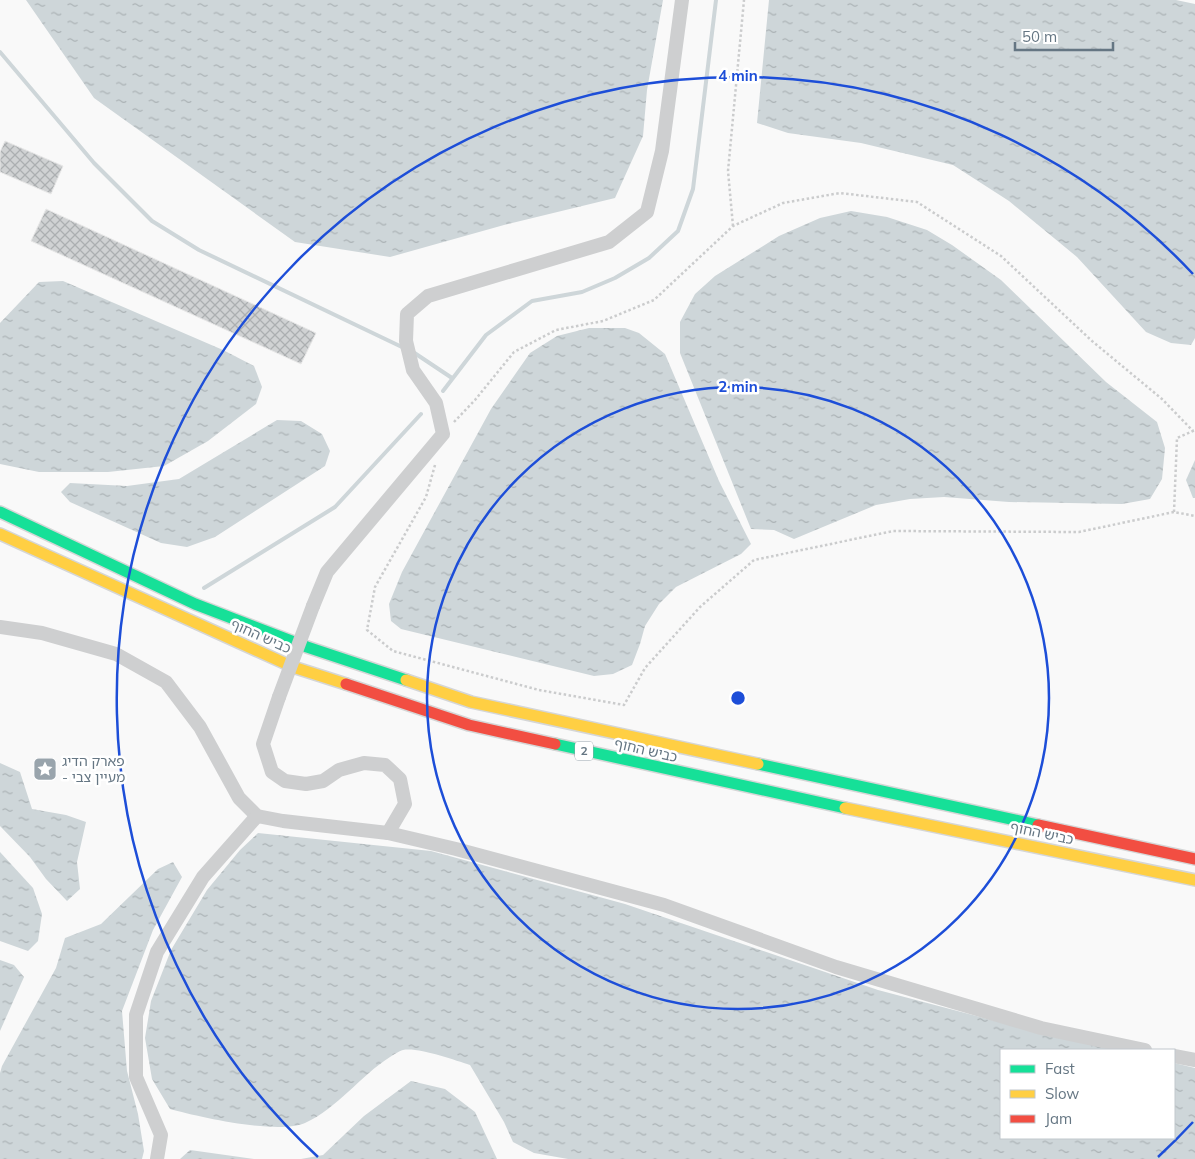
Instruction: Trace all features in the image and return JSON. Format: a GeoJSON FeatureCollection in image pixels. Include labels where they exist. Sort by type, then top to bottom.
{"type":"FeatureCollection","features":[{"type":"Feature","properties":{"kind":"highway","name":"כביש החוף"},"geometry":{"type":"LineString","coordinates":[[0,512],[195,604],[306,647],[472,702],[1195,859]]}},
{"type":"Feature","properties":{"kind":"highway","name":"כביש החוף"},"geometry":{"type":"LineString","coordinates":[[0,534],[293,667],[469,725],[740,786],[1195,880]]}},
{"type":"Feature","properties":{"kind":"street"},"geometry":{"type":"LineString","coordinates":[[388,833],[405,804],[400,779],[385,765],[364,763],[339,770],[323,781],[306,784],[285,781],[272,772],[263,744],[327,572],[443,434],[436,403],[413,370],[406,342],[406,314],[428,296],[609,242],[647,212],[662,151],[682,0]]}},
{"type":"Feature","properties":{"kind":"street"},"geometry":{"type":"LineString","coordinates":[[0,626],[42,633],[116,654],[166,682],[200,727],[239,798],[257,816],[283,821],[388,833],[664,905],[836,967],[1041,1028],[1140,1049]]}},
{"type":"Feature","properties":{"kind":"street"},"geometry":{"type":"LineString","coordinates":[[157,1159],[161,1135],[136,1077],[136,1015],[157,952],[203,876],[257,816]]}},
{"type":"Feature","properties":{"kind":"street"},"geometry":{"type":"LineString","coordinates":[[1175,1056],[1195,1060]]}},
{"type":"Feature","properties":{"kind":"path"},"geometry":{"type":"LineString","coordinates":[[732,226],[728,171],[744,0]]}},
{"type":"Feature","properties":{"kind":"path"},"geometry":{"type":"LineString","coordinates":[[443,434],[475,400],[514,352],[556,330],[603,321],[654,300],[732,226],[782,203],[840,193],[917,202],[1001,256],[1092,341],[1162,399],[1194,431],[1177,438],[1174,512]]}},
{"type":"Feature","properties":{"kind":"path"},"geometry":{"type":"LineString","coordinates":[[436,461],[426,497],[375,587],[367,630],[392,651],[539,690],[624,705],[645,668],[694,614],[754,560],[893,531],[1079,532],[1174,512],[1195,516]]}},
{"type":"Feature","properties":{"kind":"water"},"geometry":{"type":"Polygon","coordinates":[[[26,0],[663,0],[647,90],[643,136],[615,198],[504,225],[390,257],[295,242],[94,98],[26,0]]]}},
{"type":"Feature","properties":{"kind":"water"},"geometry":{"type":"Polygon","coordinates":[[[769,0],[1176,0],[1195,4],[1195,338],[1191,345],[1171,343],[1146,332],[1077,257],[1009,201],[953,165],[861,143],[788,133],[757,123],[769,0]]]}},
{"type":"Feature","properties":{"kind":"water"},"geometry":{"type":"Polygon","coordinates":[[[851,211],[887,217],[927,230],[952,245],[1001,280],[1106,382],[1157,422],[1165,448],[1162,479],[1150,499],[1122,504],[1009,502],[944,497],[910,499],[876,505],[794,539],[774,530],[751,529],[680,353],[680,322],[695,294],[715,276],[779,236],[820,218],[851,211]]]}},
{"type":"Feature","properties":{"kind":"water"},"geometry":{"type":"Polygon","coordinates":[[[63,281],[223,350],[254,366],[262,387],[256,404],[208,441],[164,466],[108,472],[39,472],[0,464],[0,323],[39,282],[63,281]]]}},
{"type":"Feature","properties":{"kind":"water"},"geometry":{"type":"Polygon","coordinates":[[[589,328],[625,328],[639,333],[665,354],[719,481],[751,544],[741,554],[676,587],[659,604],[645,626],[632,665],[613,674],[594,676],[401,629],[391,621],[389,604],[402,572],[491,409],[530,353],[557,336],[589,328]]]}},
{"type":"Feature","properties":{"kind":"water"},"geometry":{"type":"Polygon","coordinates":[[[277,420],[301,421],[322,434],[330,451],[325,466],[215,537],[187,547],[161,543],[70,502],[61,492],[70,483],[127,486],[179,479],[277,420]]]}},
{"type":"Feature","properties":{"kind":"water"},"geometry":{"type":"Polygon","coordinates":[[[1195,460],[1195,498],[1193,498],[1186,480],[1195,460]]]}},
{"type":"Feature","properties":{"kind":"water"},"geometry":{"type":"Polygon","coordinates":[[[0,763],[20,772],[32,809],[66,815],[86,822],[77,862],[80,889],[67,901],[46,879],[30,857],[0,826],[0,763]]]}},
{"type":"Feature","properties":{"kind":"water"},"geometry":{"type":"Polygon","coordinates":[[[258,833],[431,851],[625,904],[878,990],[1041,1033],[1112,1049],[1000,1049],[1000,1139],[1175,1139],[1175,1063],[1195,1068],[1195,1159],[568,1159],[534,1153],[513,1142],[504,1122],[470,1065],[418,1050],[403,1050],[391,1056],[317,1117],[293,1126],[277,1127],[238,1124],[170,1109],[152,1079],[145,1038],[151,1001],[171,950],[207,890],[240,850],[258,833]]]}},
{"type":"Feature","properties":{"kind":"water"},"geometry":{"type":"Polygon","coordinates":[[[0,852],[33,888],[42,914],[38,941],[28,951],[0,941],[0,852]]]}},
{"type":"Feature","properties":{"kind":"water"},"geometry":{"type":"Polygon","coordinates":[[[173,862],[182,877],[153,930],[122,1011],[127,1071],[138,1114],[144,1151],[142,1159],[0,1159],[0,1073],[2,1066],[56,968],[65,938],[101,924],[158,869],[173,862]]]}},
{"type":"Feature","properties":{"kind":"water"},"geometry":{"type":"Polygon","coordinates":[[[0,960],[14,965],[24,977],[0,1031],[0,960]]]}},
{"type":"Feature","properties":{"kind":"water"},"geometry":{"type":"Polygon","coordinates":[[[411,1081],[445,1089],[475,1112],[497,1159],[301,1159],[323,1155],[364,1116],[411,1081]]]}},
{"type":"Feature","properties":{"kind":"water"},"geometry":{"type":"Polygon","coordinates":[[[190,1150],[254,1159],[180,1159],[190,1150]]]}},
{"type":"Feature","properties":{"kind":"building"},"geometry":{"type":"Polygon","coordinates":[[[5,141],[63,166],[51,194],[0,172],[0,152],[5,141]]]}},
{"type":"Feature","properties":{"kind":"building"},"geometry":{"type":"Polygon","coordinates":[[[46,209],[316,333],[301,364],[31,241],[46,209]]]}},
{"type":"Feature","properties":{"kind":"waterway"},"geometry":{"type":"LineString","coordinates":[[443,391],[486,335],[532,301],[582,292],[615,278],[649,258],[678,231],[693,189],[716,0]]}},
{"type":"Feature","properties":{"kind":"waterway"},"geometry":{"type":"LineString","coordinates":[[0,52],[94,163],[152,221],[199,250],[404,348]]}},
{"type":"Feature","properties":{"kind":"waterway"},"geometry":{"type":"LineString","coordinates":[[413,352],[452,378]]}},
{"type":"Feature","properties":{"kind":"waterway"},"geometry":{"type":"LineString","coordinates":[[204,588],[335,507],[421,414]]}},
{"type":"Feature","properties":{"kind":"traffic: fast"},"geometry":{"type":"LineString","coordinates":[[0,512],[195,604],[307,647],[406,680]]}},
{"type":"Feature","properties":{"kind":"traffic: fast"},"geometry":{"type":"LineString","coordinates":[[555,744],[845,808]]}},
{"type":"Feature","properties":{"kind":"traffic: fast"},"geometry":{"type":"LineString","coordinates":[[758,764],[1038,825]]}},
{"type":"Feature","properties":{"kind":"traffic: slow"},"geometry":{"type":"LineString","coordinates":[[0,534],[293,667],[346,684]]}},
{"type":"Feature","properties":{"kind":"traffic: slow"},"geometry":{"type":"LineString","coordinates":[[406,680],[471,702],[758,764]]}},
{"type":"Feature","properties":{"kind":"traffic: slow"},"geometry":{"type":"LineString","coordinates":[[845,808],[1195,880]]}},
{"type":"Feature","properties":{"kind":"traffic: jam"},"geometry":{"type":"LineString","coordinates":[[346,684],[469,725],[555,744]]}},
{"type":"Feature","properties":{"kind":"traffic: jam"},"geometry":{"type":"LineString","coordinates":[[1038,825],[1195,859]]}},
{"type":"Feature","properties":{"kind":"place","name":"פארק הדיג - מעיין צבי"},"geometry":{"type":"Point","coordinates":[45,769]}}]}
